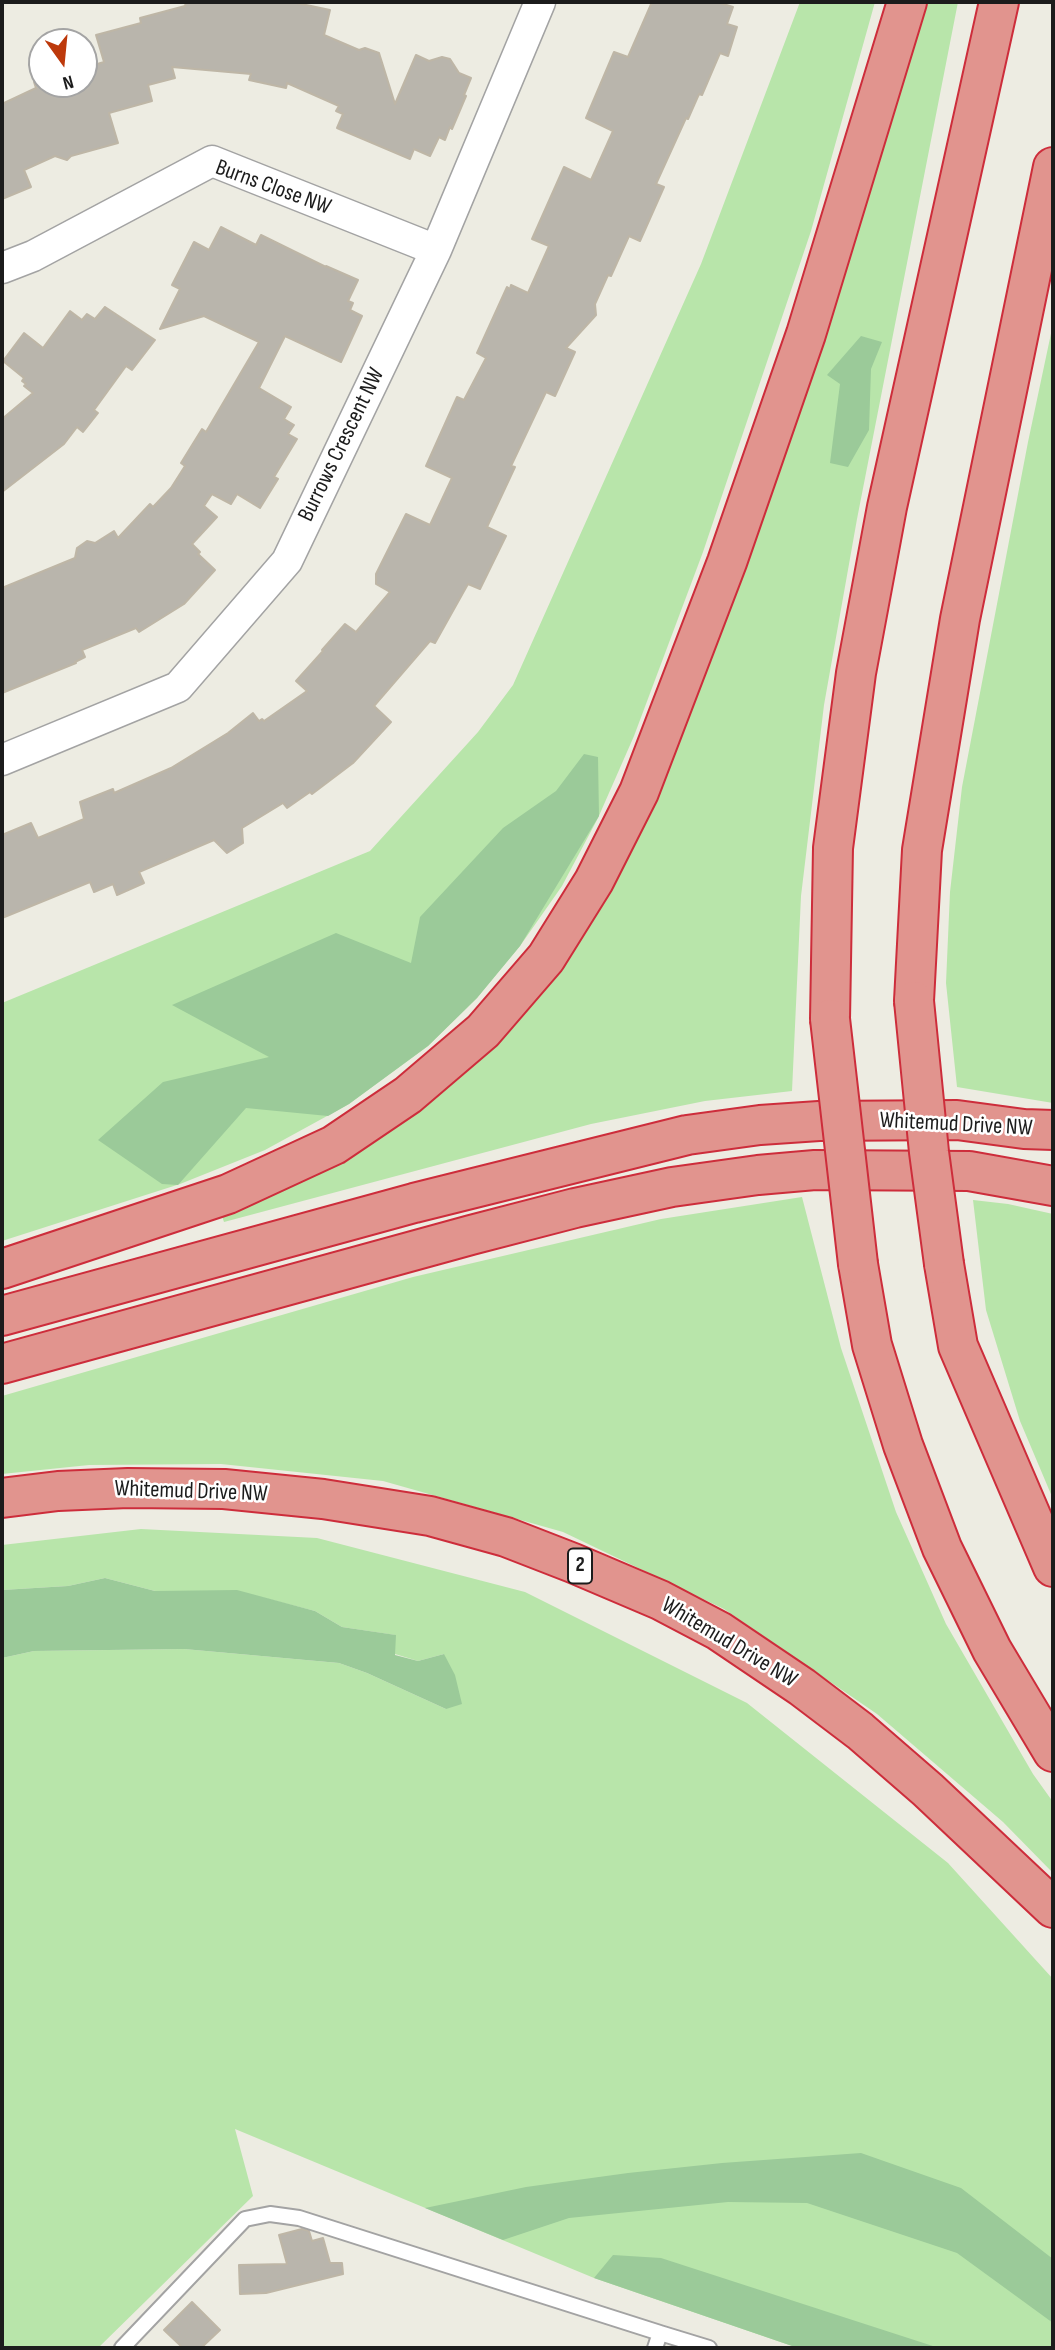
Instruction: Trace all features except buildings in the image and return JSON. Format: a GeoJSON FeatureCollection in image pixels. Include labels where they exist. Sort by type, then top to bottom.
{"type":"FeatureCollection","features":[{"type":"Feature","properties":{"kind":"highway"},"geometry":{"type":"LineString","coordinates":[[2,1269],[228,1194],[334,1145],[408,1096],[483,1031],[546,958],[594,881],[639,792],[717,588],[806,334],[907,2]]}},
{"type":"Feature","properties":{"kind":"highway"},"geometry":{"type":"LineString","coordinates":[[999,2],[892,480],[856,673],[832,848],[830,1019],[858,1264],[872,1345],[903,1445],[942,1548],[992,1650],[1053,1752]]}},
{"type":"Feature","properties":{"kind":"highway"},"geometry":{"type":"LineString","coordinates":[[1053,167],[960,619],[922,850],[914,1001],[929,1152],[958,1346],[1053,1567]]}},
{"type":"Feature","properties":{"kind":"highway","name":"Whitemud Drive NW"},"geometry":{"type":"LineString","coordinates":[[2,1316],[414,1203],[687,1136],[760,1125],[819,1121],[957,1120],[1053,1130]]}},
{"type":"Feature","properties":{"kind":"highway"},"geometry":{"type":"LineString","coordinates":[[2,1364],[471,1235],[575,1208],[672,1187],[744,1176],[815,1170],[970,1171],[1053,1186]]}},
{"type":"Feature","properties":{"kind":"highway","name":"Whitemud Drive NW"},"geometry":{"type":"LineString","coordinates":[[2,1498],[58,1491],[128,1488],[223,1489],[323,1499],[430,1516],[506,1537],[562,1558],[660,1600],[708,1625],[802,1686],[860,1731],[928,1790],[1053,1908]]}},
{"type":"Feature","properties":{"kind":"street","name":"Burrows Crescent NW"},"geometry":{"type":"LineString","coordinates":[[2,760],[178,687],[287,561],[436,250],[540,2]]}},
{"type":"Feature","properties":{"kind":"street","name":"Burns Close NW"},"geometry":{"type":"LineString","coordinates":[[2,268],[33,256],[212,161],[436,250]]}},
{"type":"Feature","properties":{"kind":"lane"},"geometry":{"type":"LineString","coordinates":[[122,2348],[245,2219],[270,2214],[299,2218],[709,2348]]}},
{"type":"Feature","properties":{"kind":"lane"},"geometry":{"type":"LineString","coordinates":[[655,2348],[660,2333]]}},
{"type":"Feature","properties":{"kind":"green space"},"geometry":{"type":"Polygon","coordinates":[[[800,2],[875,2],[811,231],[703,552],[634,736],[598,818],[562,886],[520,946],[477,998],[428,1046],[349,1104],[265,1150],[180,1184],[2,1241],[2,1003],[370,851],[478,732],[513,685],[701,264],[800,2]]]}},
{"type":"Feature","properties":{"kind":"green space"},"geometry":{"type":"Polygon","coordinates":[[[926,2],[958,2],[857,519],[824,705],[801,896],[792,1091],[705,1101],[591,1124],[224,1222],[222,1216],[534,996],[837,295],[926,2]]]}},
{"type":"Feature","properties":{"kind":"green space"},"geometry":{"type":"Polygon","coordinates":[[[1053,324],[1053,1103],[957,1087],[946,983],[950,892],[962,787],[1053,324]]]}},
{"type":"Feature","properties":{"kind":"green space"},"geometry":{"type":"Polygon","coordinates":[[[861,336],[882,342],[871,369],[869,430],[848,467],[830,463],[840,384],[827,375],[861,336]]]}},
{"type":"Feature","properties":{"kind":"green space"},"geometry":{"type":"Polygon","coordinates":[[[584,754],[598,757],[599,816],[520,946],[477,998],[428,1046],[349,1104],[328,1116],[246,1108],[178,1185],[162,1184],[98,1140],[163,1082],[269,1057],[172,1005],[336,933],[411,963],[420,917],[503,828],[556,791],[584,754]]]}},
{"type":"Feature","properties":{"kind":"green space"},"geometry":{"type":"Polygon","coordinates":[[[802,1197],[841,1348],[896,1512],[946,1624],[1033,1774],[1053,1802],[1053,1873],[1003,1822],[877,1714],[724,1609],[563,1532],[383,1481],[221,1464],[89,1465],[2,1474],[2,1396],[413,1277],[661,1219],[802,1197]]]}},
{"type":"Feature","properties":{"kind":"green space"},"geometry":{"type":"Polygon","coordinates":[[[973,1200],[1053,1214],[1053,1499],[1020,1421],[986,1310],[973,1200]]]}},
{"type":"Feature","properties":{"kind":"green space"},"geometry":{"type":"Polygon","coordinates":[[[141,1529],[317,1538],[525,1592],[747,1703],[948,1863],[1053,1979],[1053,2348],[798,2348],[594,2278],[235,2129],[253,2196],[98,2348],[2,2348],[2,1658],[34,1651],[184,1649],[339,1663],[446,1709],[444,1654],[418,1661],[395,1654],[395,1635],[342,1627],[315,1611],[237,1591],[155,1591],[105,1578],[68,1586],[2,1590],[2,1545],[141,1529]]]}},
{"type":"Feature","properties":{"kind":"green space"},"geometry":{"type":"Polygon","coordinates":[[[105,1578],[155,1591],[237,1590],[315,1611],[342,1627],[396,1635],[395,1655],[418,1661],[444,1654],[455,1675],[462,1704],[446,1709],[339,1663],[184,1649],[34,1651],[2,1658],[2,1590],[68,1586],[105,1578]]]}},
{"type":"Feature","properties":{"kind":"green space"},"geometry":{"type":"Polygon","coordinates":[[[861,2153],[961,2188],[1053,2259],[1053,2323],[957,2253],[807,2203],[728,2202],[569,2218],[503,2240],[425,2208],[526,2187],[628,2173],[861,2153]]]}},
{"type":"Feature","properties":{"kind":"green space"},"geometry":{"type":"Polygon","coordinates":[[[613,2255],[661,2258],[939,2348],[798,2348],[594,2278],[613,2255]]]}}]}
